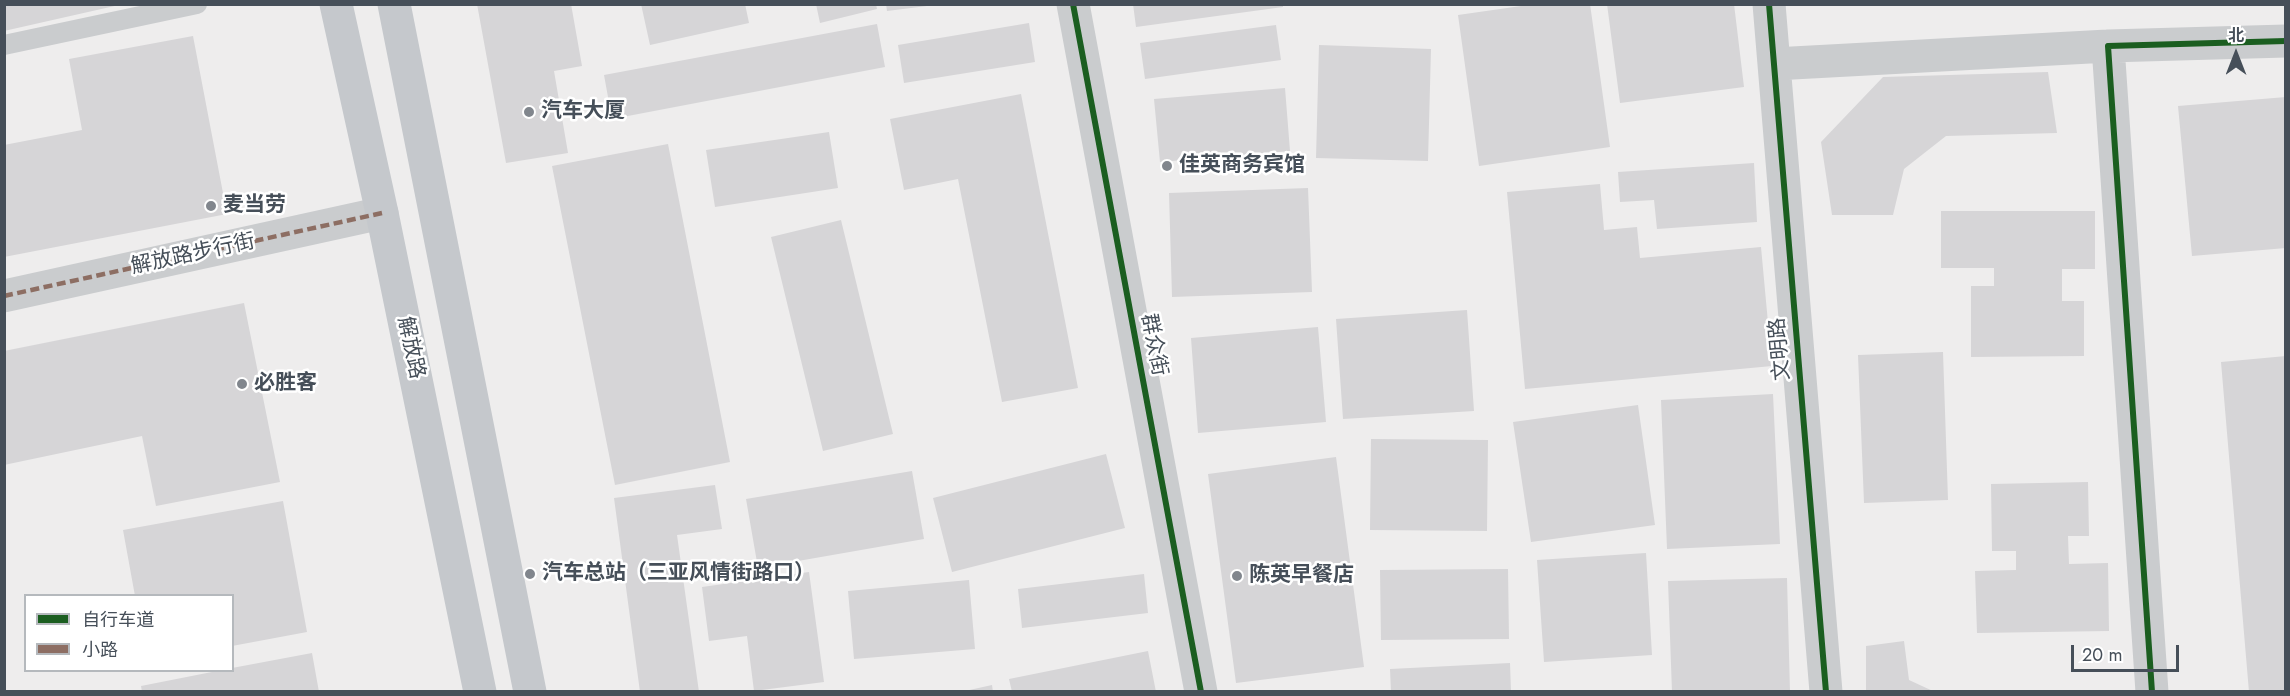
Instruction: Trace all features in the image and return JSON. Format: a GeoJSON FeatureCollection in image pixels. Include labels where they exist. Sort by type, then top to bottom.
{"type":"FeatureCollection","features":[{"type":"Feature","properties":{"kind":"main road","name":"解放路"},"geometry":{"type":"LineString","coordinates":[[336,4],[382,213],[480,692]]}},
{"type":"Feature","properties":{"kind":"main road"},"geometry":{"type":"LineString","coordinates":[[394,4],[530,692]]}},
{"type":"Feature","properties":{"kind":"street","name":"群众街"},"geometry":{"type":"LineString","coordinates":[[1073,4],[1201,692]]}},
{"type":"Feature","properties":{"kind":"street","name":"文明路"},"geometry":{"type":"LineString","coordinates":[[1769,4],[1826,692]]}},
{"type":"Feature","properties":{"kind":"street"},"geometry":{"type":"LineString","coordinates":[[1774,64],[2108,46],[2286,41]]}},
{"type":"Feature","properties":{"kind":"street"},"geometry":{"type":"LineString","coordinates":[[2108,46],[2152,692]]}},
{"type":"Feature","properties":{"kind":"street","name":"解放路步行街"},"geometry":{"type":"LineString","coordinates":[[4,296],[382,213]]}},
{"type":"Feature","properties":{"kind":"lane"},"geometry":{"type":"LineString","coordinates":[[4,45],[197,4]]}},
{"type":"Feature","properties":{"kind":"building"},"geometry":{"type":"Polygon","coordinates":[[[4,4],[118,4],[119,5],[4,31],[4,4]]]}},
{"type":"Feature","properties":{"kind":"building","name":"汽车大厦"},"geometry":{"type":"Polygon","coordinates":[[[477,4],[571,4],[582,66],[554,71],[568,153],[506,163],[477,4]]]}},
{"type":"Feature","properties":{"kind":"building"},"geometry":{"type":"Polygon","coordinates":[[[641,4],[745,4],[749,23],[650,45],[641,4]]]}},
{"type":"Feature","properties":{"kind":"building"},"geometry":{"type":"Polygon","coordinates":[[[816,4],[876,4],[877,9],[820,23],[816,4]]]}},
{"type":"Feature","properties":{"kind":"building"},"geometry":{"type":"Polygon","coordinates":[[[886,4],[927,4],[927,6],[887,11],[886,4]]]}},
{"type":"Feature","properties":{"kind":"building"},"geometry":{"type":"Polygon","coordinates":[[[1133,4],[1283,4],[1283,7],[1136,27],[1133,4]]]}},
{"type":"Feature","properties":{"kind":"building"},"geometry":{"type":"Polygon","coordinates":[[[1535,4],[1590,4],[1610,147],[1479,166],[1458,15],[1535,4]]]}},
{"type":"Feature","properties":{"kind":"building"},"geometry":{"type":"Polygon","coordinates":[[[1607,4],[1734,4],[1744,87],[1620,103],[1607,4]]]}},
{"type":"Feature","properties":{"kind":"building"},"geometry":{"type":"Polygon","coordinates":[[[1029,23],[1035,62],[904,83],[898,45],[1029,23]]]}},
{"type":"Feature","properties":{"kind":"building"},"geometry":{"type":"Polygon","coordinates":[[[877,24],[885,67],[612,119],[604,75],[877,24]]]}},
{"type":"Feature","properties":{"kind":"building"},"geometry":{"type":"Polygon","coordinates":[[[1276,25],[1281,60],[1145,79],[1140,43],[1276,25]]]}},
{"type":"Feature","properties":{"kind":"building"},"geometry":{"type":"Polygon","coordinates":[[[193,36],[227,214],[4,257],[4,145],[82,130],[69,59],[193,36]]]}},
{"type":"Feature","properties":{"kind":"building"},"geometry":{"type":"Polygon","coordinates":[[[1319,45],[1431,49],[1428,161],[1316,158],[1319,45]]]}},
{"type":"Feature","properties":{"kind":"building"},"geometry":{"type":"Polygon","coordinates":[[[2048,72],[2057,133],[1946,136],[1904,169],[1893,215],[1832,215],[1821,142],[1883,77],[2048,72]]]}},
{"type":"Feature","properties":{"kind":"building"},"geometry":{"type":"Polygon","coordinates":[[[1285,88],[1290,151],[1160,162],[1154,99],[1285,88]]]}},
{"type":"Feature","properties":{"kind":"building"},"geometry":{"type":"Polygon","coordinates":[[[1021,94],[1078,388],[1002,402],[958,179],[904,190],[890,119],[1021,94]]]}},
{"type":"Feature","properties":{"kind":"building"},"geometry":{"type":"Polygon","coordinates":[[[2286,97],[2286,248],[2192,256],[2178,106],[2286,97]]]}},
{"type":"Feature","properties":{"kind":"building"},"geometry":{"type":"Polygon","coordinates":[[[829,132],[838,188],[715,207],[706,150],[829,132]]]}},
{"type":"Feature","properties":{"kind":"building"},"geometry":{"type":"Polygon","coordinates":[[[668,144],[730,462],[615,485],[552,166],[668,144]]]}},
{"type":"Feature","properties":{"kind":"building"},"geometry":{"type":"Polygon","coordinates":[[[1754,163],[1757,222],[1657,229],[1654,200],[1620,202],[1618,172],[1754,163]]]}},
{"type":"Feature","properties":{"kind":"building"},"geometry":{"type":"Polygon","coordinates":[[[1600,184],[1604,230],[1637,227],[1640,258],[1761,247],[1772,366],[1525,389],[1507,192],[1600,184]]]}},
{"type":"Feature","properties":{"kind":"building"},"geometry":{"type":"Polygon","coordinates":[[[1308,188],[1312,292],[1172,297],[1169,193],[1308,188]]]}},
{"type":"Feature","properties":{"kind":"building"},"geometry":{"type":"Polygon","coordinates":[[[1941,211],[2095,211],[2095,269],[2062,269],[2062,301],[2084,301],[2084,356],[1971,357],[1971,286],[1994,286],[1994,268],[1941,268],[1941,211]]]}},
{"type":"Feature","properties":{"kind":"building"},"geometry":{"type":"Polygon","coordinates":[[[841,220],[893,434],[823,451],[771,237],[841,220]]]}},
{"type":"Feature","properties":{"kind":"building"},"geometry":{"type":"Polygon","coordinates":[[[244,303],[280,482],[156,506],[142,436],[4,465],[4,351],[244,303]]]}},
{"type":"Feature","properties":{"kind":"building"},"geometry":{"type":"Polygon","coordinates":[[[1467,310],[1474,411],[1343,419],[1336,319],[1467,310]]]}},
{"type":"Feature","properties":{"kind":"building"},"geometry":{"type":"Polygon","coordinates":[[[1318,327],[1326,422],[1198,433],[1191,338],[1318,327]]]}},
{"type":"Feature","properties":{"kind":"building"},"geometry":{"type":"Polygon","coordinates":[[[1943,352],[1948,500],[1864,503],[1858,355],[1943,352]]]}},
{"type":"Feature","properties":{"kind":"building"},"geometry":{"type":"Polygon","coordinates":[[[2286,356],[2286,692],[2249,692],[2221,362],[2286,356]]]}},
{"type":"Feature","properties":{"kind":"building"},"geometry":{"type":"Polygon","coordinates":[[[1773,394],[1780,544],[1667,549],[1661,400],[1773,394]]]}},
{"type":"Feature","properties":{"kind":"building"},"geometry":{"type":"Polygon","coordinates":[[[1638,405],[1655,525],[1531,542],[1513,422],[1638,405]]]}},
{"type":"Feature","properties":{"kind":"building"},"geometry":{"type":"Polygon","coordinates":[[[1371,439],[1488,440],[1487,531],[1370,530],[1371,439]]]}},
{"type":"Feature","properties":{"kind":"building"},"geometry":{"type":"Polygon","coordinates":[[[1106,454],[1125,528],[952,572],[933,498],[1106,454]]]}},
{"type":"Feature","properties":{"kind":"building"},"geometry":{"type":"Polygon","coordinates":[[[1336,457],[1364,667],[1236,683],[1208,474],[1336,457]]]}},
{"type":"Feature","properties":{"kind":"building"},"geometry":{"type":"Polygon","coordinates":[[[912,471],[924,539],[758,568],[746,499],[912,471]]]}},
{"type":"Feature","properties":{"kind":"building"},"geometry":{"type":"Polygon","coordinates":[[[2088,482],[2089,536],[2068,536],[2069,564],[2108,563],[2109,631],[1977,633],[1975,571],[2016,570],[2016,551],[1992,551],[1991,484],[2088,482]]]}},
{"type":"Feature","properties":{"kind":"building"},"geometry":{"type":"Polygon","coordinates":[[[715,485],[722,529],[677,535],[699,692],[640,692],[614,498],[715,485]]]}},
{"type":"Feature","properties":{"kind":"building"},"geometry":{"type":"Polygon","coordinates":[[[283,501],[307,632],[234,646],[234,594],[135,594],[123,530],[283,501]]]}},
{"type":"Feature","properties":{"kind":"building"},"geometry":{"type":"Polygon","coordinates":[[[1646,553],[1652,655],[1544,662],[1537,560],[1646,553]]]}},
{"type":"Feature","properties":{"kind":"building"},"geometry":{"type":"Polygon","coordinates":[[[1508,569],[1509,639],[1381,640],[1380,570],[1508,569]]]}},
{"type":"Feature","properties":{"kind":"building"},"geometry":{"type":"Polygon","coordinates":[[[809,572],[824,682],[754,691],[747,636],[709,641],[702,587],[809,572]]]}},
{"type":"Feature","properties":{"kind":"building"},"geometry":{"type":"Polygon","coordinates":[[[1144,574],[1148,613],[1022,628],[1018,589],[1144,574]]]}},
{"type":"Feature","properties":{"kind":"building"},"geometry":{"type":"Polygon","coordinates":[[[1787,578],[1790,692],[1672,692],[1668,581],[1787,578]]]}},
{"type":"Feature","properties":{"kind":"building"},"geometry":{"type":"Polygon","coordinates":[[[969,580],[975,649],[854,659],[848,591],[969,580]]]}},
{"type":"Feature","properties":{"kind":"building"},"geometry":{"type":"Polygon","coordinates":[[[1904,641],[1909,680],[1935,692],[1866,692],[1866,646],[1904,641]]]}},
{"type":"Feature","properties":{"kind":"building"},"geometry":{"type":"Polygon","coordinates":[[[1148,651],[1156,692],[1012,692],[1009,679],[1148,651]]]}},
{"type":"Feature","properties":{"kind":"building"},"geometry":{"type":"Polygon","coordinates":[[[312,653],[319,692],[142,692],[141,686],[212,672],[234,672],[234,668],[312,653]]]}},
{"type":"Feature","properties":{"kind":"building"},"geometry":{"type":"Polygon","coordinates":[[[1510,663],[1511,692],[1391,692],[1390,669],[1510,663]]]}},
{"type":"Feature","properties":{"kind":"building"},"geometry":{"type":"Polygon","coordinates":[[[992,685],[993,692],[965,692],[965,691],[992,685]]]}},
{"type":"Feature","properties":{"kind":"marked path"},"geometry":{"type":"LineString","coordinates":[[4,296],[382,213]]}},
{"type":"Feature","properties":{"kind":"cycle path"},"geometry":{"type":"LineString","coordinates":[[1073,4],[1201,692]]}},
{"type":"Feature","properties":{"kind":"cycle path"},"geometry":{"type":"LineString","coordinates":[[1769,4],[1826,692]]}},
{"type":"Feature","properties":{"kind":"cycle path"},"geometry":{"type":"LineString","coordinates":[[2152,692],[2108,46],[2286,41]]}},
{"type":"Feature","properties":{"kind":"place","name":"汽车大厦"},"geometry":{"type":"Point","coordinates":[529,112]}},
{"type":"Feature","properties":{"kind":"place","name":"佳英商务宾馆"},"geometry":{"type":"Point","coordinates":[1167,166]}},
{"type":"Feature","properties":{"kind":"place","name":"麦当劳"},"geometry":{"type":"Point","coordinates":[211,206]}},
{"type":"Feature","properties":{"kind":"place","name":"必胜客"},"geometry":{"type":"Point","coordinates":[242,384]}},
{"type":"Feature","properties":{"kind":"place","name":"汽车总站（三亚风情街路口）"},"geometry":{"type":"Point","coordinates":[530,574]}},
{"type":"Feature","properties":{"kind":"place","name":"陈英早餐店"},"geometry":{"type":"Point","coordinates":[1237,576]}}]}
